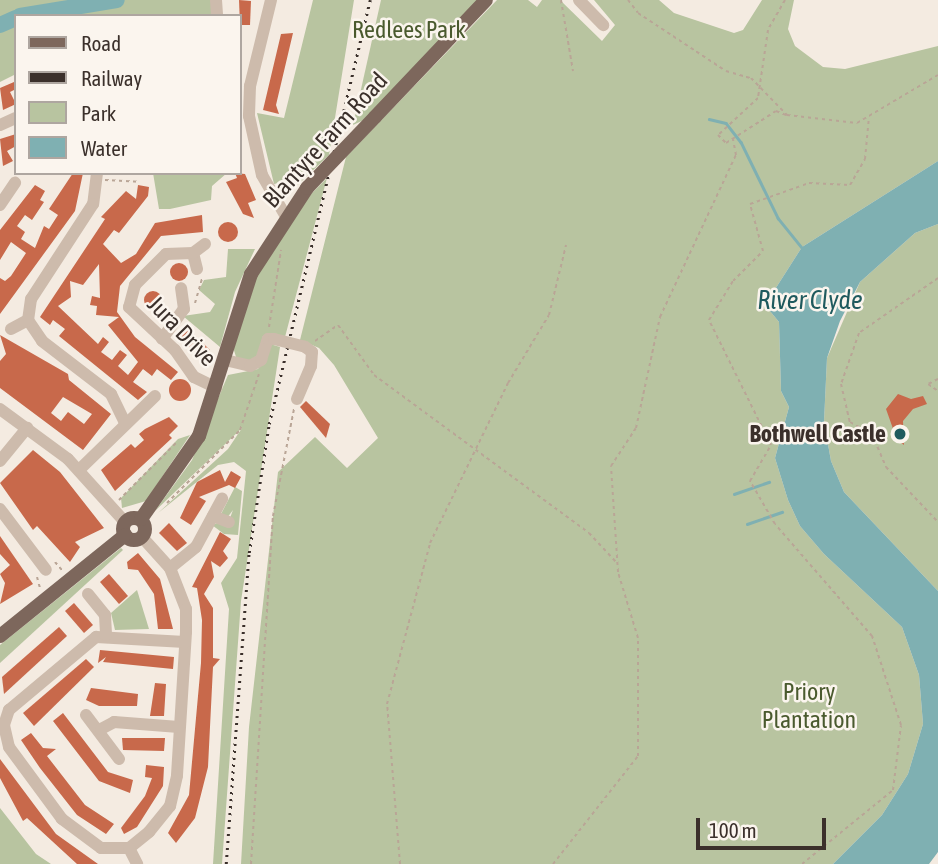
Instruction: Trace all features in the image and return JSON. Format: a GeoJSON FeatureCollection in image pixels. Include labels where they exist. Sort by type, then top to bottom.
{"type":"FeatureCollection","features":[{"type":"Feature","properties":{"kind":"main road","name":"Blantyre Farm Road"},"geometry":{"type":"LineString","coordinates":[[141,519],[187,458],[217,388],[247,283],[281,220],[307,188],[486,0]]}},
{"type":"Feature","properties":{"kind":"main road"},"geometry":{"type":"LineString","coordinates":[[0,636],[122,523],[141,519],[142,537]]}},
{"type":"Feature","properties":{"kind":"main road"},"geometry":{"type":"LineString","coordinates":[[122,523],[142,537]]}},
{"type":"Feature","properties":{"kind":"street"},"geometry":{"type":"LineString","coordinates":[[271,0],[245,85],[252,136],[262,175],[281,220]]}},
{"type":"Feature","properties":{"kind":"street"},"geometry":{"type":"LineString","coordinates":[[579,0],[603,24]]}},
{"type":"Feature","properties":{"kind":"street"},"geometry":{"type":"LineString","coordinates":[[97,176],[93,204],[31,299],[28,320],[42,341],[111,394],[125,423]]}},
{"type":"Feature","properties":{"kind":"street"},"geometry":{"type":"LineString","coordinates":[[0,205],[8,188]]}},
{"type":"Feature","properties":{"kind":"street","name":"Jura Drive"},"geometry":{"type":"LineString","coordinates":[[205,244],[193,253],[166,254],[130,292],[132,313],[162,339],[199,382],[217,388]]}},
{"type":"Feature","properties":{"kind":"street"},"geometry":{"type":"LineString","coordinates":[[193,253],[197,269]]}},
{"type":"Feature","properties":{"kind":"street"},"geometry":{"type":"LineString","coordinates":[[162,339],[184,309],[181,288]]}},
{"type":"Feature","properties":{"kind":"street"},"geometry":{"type":"LineString","coordinates":[[11,329],[28,320]]}},
{"type":"Feature","properties":{"kind":"street"},"geometry":{"type":"LineString","coordinates":[[225,360],[240,367],[261,360],[271,339],[305,347],[312,352],[311,366],[297,399]]}},
{"type":"Feature","properties":{"kind":"street"},"geometry":{"type":"LineString","coordinates":[[79,470],[155,396]]}},
{"type":"Feature","properties":{"kind":"street"},"geometry":{"type":"LineString","coordinates":[[0,409],[79,470],[122,523]]}},
{"type":"Feature","properties":{"kind":"street"},"geometry":{"type":"LineString","coordinates":[[0,461],[27,428]]}},
{"type":"Feature","properties":{"kind":"street"},"geometry":{"type":"LineString","coordinates":[[170,568],[196,547],[222,499]]}},
{"type":"Feature","properties":{"kind":"street"},"geometry":{"type":"LineString","coordinates":[[0,509],[46,570]]}},
{"type":"Feature","properties":{"kind":"street"},"geometry":{"type":"LineString","coordinates":[[213,516],[229,522]]}},
{"type":"Feature","properties":{"kind":"street"},"geometry":{"type":"LineString","coordinates":[[142,537],[170,568],[184,601],[186,642],[170,806],[129,848],[102,848],[70,827],[9,747],[5,733],[14,703],[80,646],[106,635],[186,642]]}},
{"type":"Feature","properties":{"kind":"street"},"geometry":{"type":"LineString","coordinates":[[88,594],[105,615],[106,635]]}},
{"type":"Feature","properties":{"kind":"street"},"geometry":{"type":"LineString","coordinates":[[86,715],[102,729],[119,759]]}},
{"type":"Feature","properties":{"kind":"street"},"geometry":{"type":"LineString","coordinates":[[102,729],[114,722],[178,726]]}},
{"type":"Feature","properties":{"kind":"street"},"geometry":{"type":"LineString","coordinates":[[129,848],[137,864]]}},
{"type":"Feature","properties":{"kind":"path"},"geometry":{"type":"LineString","coordinates":[[561,0],[573,71]]}},
{"type":"Feature","properties":{"kind":"path"},"geometry":{"type":"LineString","coordinates":[[628,0],[638,13],[726,71],[763,88],[787,115]]}},
{"type":"Feature","properties":{"kind":"path"},"geometry":{"type":"LineString","coordinates":[[785,0],[768,30],[763,88],[734,126],[718,135],[726,143],[776,111],[787,115],[857,123],[938,75]]}},
{"type":"Feature","properties":{"kind":"path"},"geometry":{"type":"LineString","coordinates":[[802,864],[892,790],[901,725],[872,636],[775,524],[750,481],[771,445],[709,320],[733,281],[763,251],[750,204],[809,183],[850,185],[865,159],[869,117]]}},
{"type":"Feature","properties":{"kind":"path"},"geometry":{"type":"LineString","coordinates":[[553,864],[638,756],[638,638],[617,563],[611,466],[636,428],[660,317],[736,155],[733,139]]}},
{"type":"Feature","properties":{"kind":"path"},"geometry":{"type":"LineString","coordinates":[[97,176],[139,182]]}},
{"type":"Feature","properties":{"kind":"path"},"geometry":{"type":"LineString","coordinates":[[271,339],[281,263],[281,220]]}},
{"type":"Feature","properties":{"kind":"path"},"geometry":{"type":"LineString","coordinates":[[400,864],[387,704],[430,543],[475,446],[549,315],[566,245]]}},
{"type":"Feature","properties":{"kind":"path"},"geometry":{"type":"LineString","coordinates":[[184,309],[195,310],[202,274],[197,269]]}},
{"type":"Feature","properties":{"kind":"path"},"geometry":{"type":"LineString","coordinates":[[938,278],[859,333],[841,384],[850,422],[872,434],[887,467],[938,522]]}},
{"type":"Feature","properties":{"kind":"path"},"geometry":{"type":"LineString","coordinates":[[305,347],[338,325],[374,375],[475,446],[589,533],[617,563]]}},
{"type":"Feature","properties":{"kind":"path"},"geometry":{"type":"LineString","coordinates":[[163,506],[240,430],[261,360]]}},
{"type":"Feature","properties":{"kind":"path"},"geometry":{"type":"LineString","coordinates":[[938,379],[928,384],[938,391]]}},
{"type":"Feature","properties":{"kind":"path"},"geometry":{"type":"LineString","coordinates":[[251,864],[273,516],[297,399]]}},
{"type":"Feature","properties":{"kind":"path"},"geometry":{"type":"LineString","coordinates":[[122,523],[119,499],[178,441]]}},
{"type":"Feature","properties":{"kind":"green space"},"geometry":{"type":"Polygon","coordinates":[[[0,0],[213,0],[214,14],[14,14],[14,75],[0,82],[0,0]]]}},
{"type":"Feature","properties":{"kind":"green space"},"geometry":{"type":"Polygon","coordinates":[[[313,0],[354,0],[329,155],[285,197],[275,188],[289,181],[274,184],[257,113],[284,118],[313,0]]]}},
{"type":"Feature","properties":{"kind":"green space","name":"Redlees Park"},"geometry":{"type":"Polygon","coordinates":[[[381,0],[479,0],[366,119],[353,125],[381,0]]]}},
{"type":"Feature","properties":{"kind":"green space","name":"Priory Plantation"},"geometry":{"type":"Polygon","coordinates":[[[497,0],[528,0],[537,7],[542,0],[560,0],[602,41],[615,25],[594,0],[659,0],[674,13],[734,33],[743,30],[762,0],[794,0],[788,29],[795,46],[823,67],[845,69],[938,46],[938,161],[802,247],[765,305],[779,322],[781,391],[789,407],[775,458],[788,500],[800,526],[824,554],[902,627],[919,675],[923,724],[908,774],[882,815],[833,864],[241,864],[249,727],[278,472],[315,437],[347,468],[378,438],[334,365],[319,348],[300,340],[346,157],[497,0]]]}},
{"type":"Feature","properties":{"kind":"green space"},"geometry":{"type":"Polygon","coordinates":[[[153,175],[225,175],[212,186],[211,200],[159,209],[153,175]]]}},
{"type":"Feature","properties":{"kind":"green space"},"geometry":{"type":"Polygon","coordinates":[[[327,178],[285,337],[263,336],[257,356],[248,362],[236,357],[233,347],[256,275],[301,204],[327,178]]]}},
{"type":"Feature","properties":{"kind":"green space"},"geometry":{"type":"Polygon","coordinates":[[[938,224],[938,591],[844,492],[831,461],[824,422],[827,358],[860,282],[915,233],[938,224]]]}},
{"type":"Feature","properties":{"kind":"green space"},"geometry":{"type":"Polygon","coordinates":[[[228,249],[255,249],[235,292],[220,347],[183,316],[210,312],[215,304],[199,290],[204,280],[226,277],[228,249]]]}},
{"type":"Feature","properties":{"kind":"green space"},"geometry":{"type":"Polygon","coordinates":[[[270,344],[280,347],[241,601],[222,864],[213,864],[229,609],[221,583],[237,558],[246,471],[234,462],[218,465],[158,513],[228,449],[242,428],[155,511],[192,460],[228,375],[258,369],[270,344]]]}},
{"type":"Feature","properties":{"kind":"green space"},"geometry":{"type":"Polygon","coordinates":[[[190,435],[146,501],[122,508],[121,498],[178,439],[190,435]]]}},
{"type":"Feature","properties":{"kind":"green space"},"geometry":{"type":"Polygon","coordinates":[[[235,487],[242,491],[238,535],[224,534],[212,525],[230,518],[233,510],[227,518],[221,514],[235,487]]]}},
{"type":"Feature","properties":{"kind":"green space"},"geometry":{"type":"Polygon","coordinates":[[[121,548],[123,550],[0,663],[0,645],[121,548]]]}},
{"type":"Feature","properties":{"kind":"green space"},"geometry":{"type":"Polygon","coordinates":[[[137,590],[149,629],[115,630],[111,613],[137,590]]]}},
{"type":"Feature","properties":{"kind":"green space"},"geometry":{"type":"Polygon","coordinates":[[[0,808],[36,854],[51,864],[0,864],[0,808]]]}},
{"type":"Feature","properties":{"kind":"water","name":"River Clyde"},"geometry":{"type":"Polygon","coordinates":[[[938,161],[938,224],[915,233],[860,282],[840,321],[827,358],[824,422],[831,461],[844,492],[938,591],[938,852],[929,864],[833,864],[882,815],[908,774],[923,724],[919,675],[902,627],[824,554],[800,526],[788,500],[775,458],[789,407],[781,391],[779,322],[765,305],[802,247],[938,161]]]}},
{"type":"Feature","properties":{"kind":"building"},"geometry":{"type":"Polygon","coordinates":[[[239,0],[251,1],[250,25],[242,25],[242,14],[240,14],[239,0]]]}},
{"type":"Feature","properties":{"kind":"building"},"geometry":{"type":"Polygon","coordinates":[[[293,33],[276,105],[279,114],[263,110],[281,34],[293,33]]]}},
{"type":"Feature","properties":{"kind":"building"},"geometry":{"type":"Polygon","coordinates":[[[14,82],[14,90],[10,92],[14,105],[3,110],[0,88],[14,82]]]}},
{"type":"Feature","properties":{"kind":"building"},"geometry":{"type":"Polygon","coordinates":[[[14,135],[14,147],[7,151],[13,161],[3,166],[0,139],[14,135]]]}},
{"type":"Feature","properties":{"kind":"building"},"geometry":{"type":"Polygon","coordinates":[[[245,174],[256,200],[248,203],[254,218],[243,214],[226,182],[237,178],[236,175],[245,174]]]}},
{"type":"Feature","properties":{"kind":"building"},"geometry":{"type":"Polygon","coordinates":[[[72,175],[83,175],[75,211],[0,314],[0,278],[5,281],[11,276],[26,253],[11,242],[0,260],[0,230],[35,185],[45,191],[40,200],[44,202],[32,220],[25,215],[17,226],[25,232],[21,239],[35,248],[44,226],[49,229],[58,215],[49,209],[72,175]]]}},
{"type":"Feature","properties":{"kind":"building"},"geometry":{"type":"Polygon","coordinates":[[[138,185],[149,187],[148,196],[119,233],[114,230],[103,244],[121,263],[136,254],[155,223],[202,215],[203,232],[161,236],[120,286],[117,312],[135,337],[178,372],[171,380],[157,369],[152,376],[143,369],[133,382],[147,392],[138,400],[59,336],[65,329],[53,320],[50,325],[40,317],[105,219],[101,217],[126,191],[136,199],[138,185]],[[99,264],[83,285],[70,281],[71,297],[58,306],[98,344],[103,337],[109,342],[101,352],[112,360],[120,350],[127,355],[118,366],[128,375],[138,362],[108,325],[119,317],[96,315],[97,306],[90,305],[92,296],[100,298],[99,264]]]}},
{"type":"Feature","properties":{"kind":"building"},"geometry":{"type":"Polygon","coordinates":[[[228,222],[235,225],[238,232],[235,239],[228,242],[221,239],[218,232],[221,225],[228,222]]]}},
{"type":"Feature","properties":{"kind":"building"},"geometry":{"type":"Polygon","coordinates":[[[179,263],[185,266],[188,272],[185,278],[179,281],[173,278],[170,272],[173,266],[179,263]]]}},
{"type":"Feature","properties":{"kind":"building"},"geometry":{"type":"Polygon","coordinates":[[[153,291],[159,294],[162,300],[159,306],[153,309],[147,306],[144,300],[147,294],[153,291]]]}},
{"type":"Feature","properties":{"kind":"building"},"geometry":{"type":"Polygon","coordinates":[[[184,325],[210,350],[202,361],[177,335],[184,325]]]}},
{"type":"Feature","properties":{"kind":"building"},"geometry":{"type":"Polygon","coordinates":[[[0,335],[68,374],[69,380],[111,414],[83,450],[0,388],[0,361],[6,354],[0,335]],[[63,397],[51,413],[61,421],[68,412],[84,424],[92,414],[63,397]]]}},
{"type":"Feature","properties":{"kind":"building"},"geometry":{"type":"Polygon","coordinates":[[[180,379],[188,382],[191,390],[188,398],[180,401],[172,398],[169,390],[172,382],[180,379]]]}},
{"type":"Feature","properties":{"kind":"building","name":"Bothwell Castle"},"geometry":{"type":"Polygon","coordinates":[[[898,394],[911,399],[923,396],[927,404],[913,409],[903,421],[904,445],[897,440],[886,409],[898,394]]]}},
{"type":"Feature","properties":{"kind":"building"},"geometry":{"type":"Polygon","coordinates":[[[306,401],[330,424],[326,438],[300,407],[306,401]]]}},
{"type":"Feature","properties":{"kind":"building"},"geometry":{"type":"Polygon","coordinates":[[[169,417],[178,426],[169,435],[172,438],[115,491],[101,470],[131,444],[135,448],[144,440],[139,434],[145,429],[169,417]]]}},
{"type":"Feature","properties":{"kind":"building"},"geometry":{"type":"Polygon","coordinates":[[[33,450],[60,472],[104,528],[75,542],[80,547],[70,562],[37,526],[33,530],[0,483],[33,450]]]}},
{"type":"Feature","properties":{"kind":"building"},"geometry":{"type":"Polygon","coordinates":[[[220,470],[225,482],[231,471],[241,477],[235,488],[229,485],[199,497],[206,501],[191,525],[180,518],[197,482],[220,470]]]}},
{"type":"Feature","properties":{"kind":"building"},"geometry":{"type":"Polygon","coordinates":[[[169,523],[187,543],[177,551],[159,533],[169,523]]]}},
{"type":"Feature","properties":{"kind":"building"},"geometry":{"type":"Polygon","coordinates":[[[220,532],[231,539],[223,551],[228,558],[220,567],[211,561],[214,577],[204,594],[213,608],[213,658],[220,659],[213,667],[208,767],[195,818],[176,843],[168,833],[189,795],[201,663],[202,620],[197,588],[192,587],[220,532]]]}},
{"type":"Feature","properties":{"kind":"building"},"geometry":{"type":"Polygon","coordinates":[[[0,536],[33,584],[0,604],[5,583],[0,574],[10,565],[0,554],[0,536]]]}},
{"type":"Feature","properties":{"kind":"building"},"geometry":{"type":"Polygon","coordinates":[[[138,553],[160,579],[173,629],[158,629],[154,594],[138,570],[128,569],[127,562],[138,553]]]}},
{"type":"Feature","properties":{"kind":"building"},"geometry":{"type":"Polygon","coordinates":[[[109,574],[128,596],[119,604],[100,582],[109,574]]]}},
{"type":"Feature","properties":{"kind":"building"},"geometry":{"type":"Polygon","coordinates":[[[74,603],[93,625],[84,633],[65,611],[74,603]]]}},
{"type":"Feature","properties":{"kind":"building"},"geometry":{"type":"Polygon","coordinates":[[[59,627],[67,636],[4,694],[2,677],[59,627]]]}},
{"type":"Feature","properties":{"kind":"building"},"geometry":{"type":"Polygon","coordinates":[[[100,650],[174,657],[173,669],[103,662],[106,657],[98,663],[100,650]]]}},
{"type":"Feature","properties":{"kind":"building"},"geometry":{"type":"Polygon","coordinates":[[[86,659],[94,667],[34,726],[23,713],[86,659]]]}},
{"type":"Feature","properties":{"kind":"building"},"geometry":{"type":"Polygon","coordinates":[[[155,683],[166,684],[164,716],[150,716],[155,683]]]}},
{"type":"Feature","properties":{"kind":"building"},"geometry":{"type":"Polygon","coordinates":[[[91,688],[138,694],[137,706],[99,706],[86,700],[91,688]]]}},
{"type":"Feature","properties":{"kind":"building"},"geometry":{"type":"Polygon","coordinates":[[[63,713],[108,772],[133,780],[130,793],[99,781],[53,721],[63,713]]]}},
{"type":"Feature","properties":{"kind":"building"},"geometry":{"type":"Polygon","coordinates":[[[31,733],[43,748],[56,749],[47,756],[85,805],[114,824],[106,834],[77,815],[40,768],[21,740],[31,733]]]}},
{"type":"Feature","properties":{"kind":"building"},"geometry":{"type":"Polygon","coordinates":[[[122,738],[165,738],[164,751],[123,750],[122,738]]]}},
{"type":"Feature","properties":{"kind":"building"},"geometry":{"type":"Polygon","coordinates":[[[0,759],[56,834],[98,864],[77,864],[27,818],[23,821],[0,778],[0,759]]]}},
{"type":"Feature","properties":{"kind":"building"},"geometry":{"type":"Polygon","coordinates":[[[146,765],[164,767],[163,786],[137,827],[124,834],[121,828],[145,796],[152,778],[145,777],[146,765]]]}},
{"type":"Feature","properties":{"kind":"waterway"},"geometry":{"type":"LineString","coordinates":[[32,14],[117,0]]}},
{"type":"Feature","properties":{"kind":"waterway"},"geometry":{"type":"LineString","coordinates":[[0,25],[14,19]]}},
{"type":"Feature","properties":{"kind":"waterway"},"geometry":{"type":"LineString","coordinates":[[709,119],[726,123],[741,142],[778,218],[802,248]]}},
{"type":"Feature","properties":{"kind":"waterway"},"geometry":{"type":"LineString","coordinates":[[734,494],[769,482]]}},
{"type":"Feature","properties":{"kind":"waterway"},"geometry":{"type":"LineString","coordinates":[[747,524],[782,512]]}},
{"type":"Feature","properties":{"kind":"railway"},"geometry":{"type":"LineString","coordinates":[[226,864],[249,553],[269,424],[370,0]]}},
{"type":"Feature","properties":{"kind":"place","name":"Bothwell Castle"},"geometry":{"type":"Point","coordinates":[900,434]}}]}
